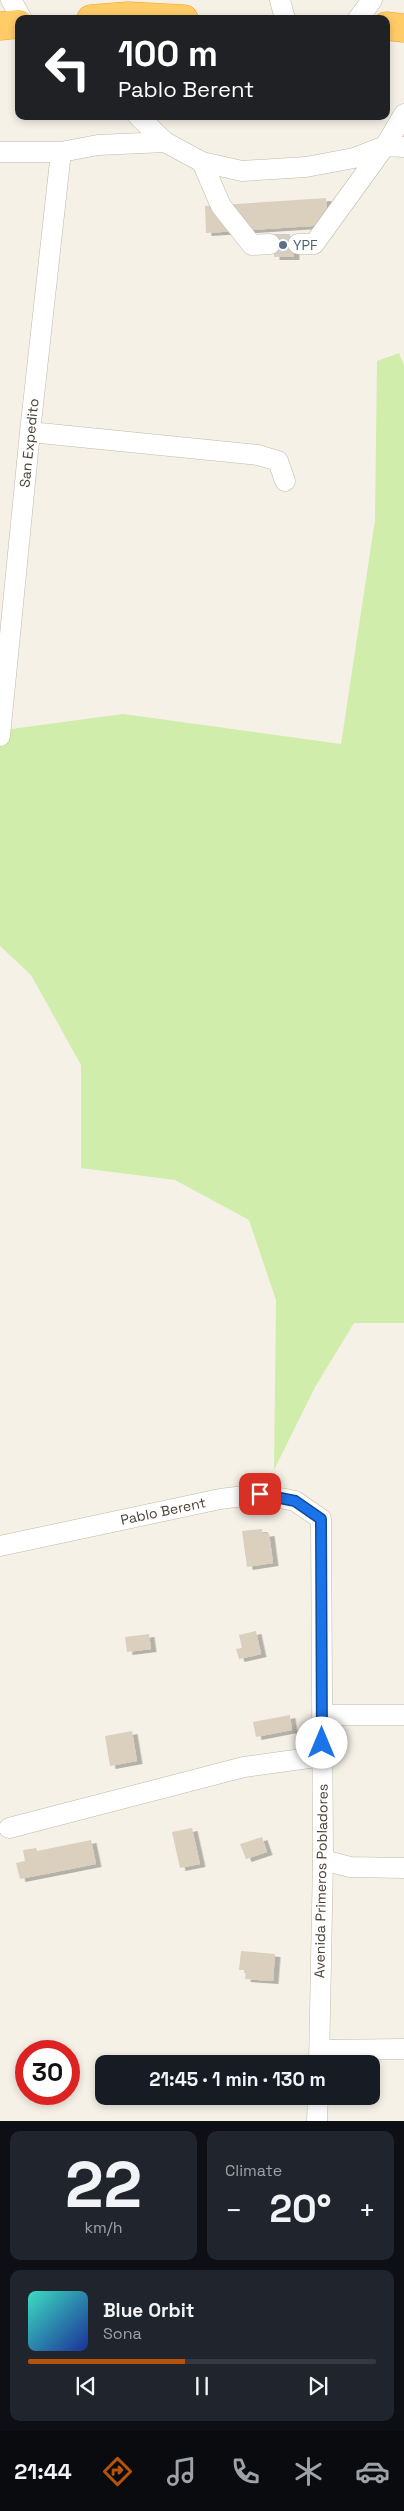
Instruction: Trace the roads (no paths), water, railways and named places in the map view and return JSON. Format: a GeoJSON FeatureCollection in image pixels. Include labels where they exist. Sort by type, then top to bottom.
{"type":"FeatureCollection","features":[{"type":"Feature","properties":{"kind":"highway"},"geometry":{"type":"LineString","coordinates":[[0,26],[15,24]]}},
{"type":"Feature","properties":{"kind":"highway"},"geometry":{"type":"LineString","coordinates":[[390,26],[404,28]]}},
{"type":"Feature","properties":{"kind":"street"},"geometry":{"type":"LineString","coordinates":[[11,0],[20,15]]}},
{"type":"Feature","properties":{"kind":"street"},"geometry":{"type":"LineString","coordinates":[[280,0],[284,15]]}},
{"type":"Feature","properties":{"kind":"street"},"geometry":{"type":"LineString","coordinates":[[361,15],[372,0]]}},
{"type":"Feature","properties":{"kind":"street"},"geometry":{"type":"LineString","coordinates":[[298,244],[314,244],[394,147],[404,114]]}},
{"type":"Feature","properties":{"kind":"street"},"geometry":{"type":"LineString","coordinates":[[142,120],[165,142],[202,162],[242,171],[306,168],[394,147]]}},
{"type":"Feature","properties":{"kind":"street"},"geometry":{"type":"LineString","coordinates":[[0,152],[62,152],[98,145],[165,142]]}},
{"type":"Feature","properties":{"kind":"street","name":"San Expedito"},"geometry":{"type":"LineString","coordinates":[[0,736],[30,432],[62,152]]}},
{"type":"Feature","properties":{"kind":"street"},"geometry":{"type":"LineString","coordinates":[[202,162],[221,206],[252,245],[270,244]]}},
{"type":"Feature","properties":{"kind":"street"},"geometry":{"type":"LineString","coordinates":[[30,432],[258,455],[278,461],[284,481]]}},
{"type":"Feature","properties":{"kind":"street","name":"Pablo Berent"},"geometry":{"type":"LineString","coordinates":[[0,1546],[220,1499],[260,1494],[295,1501],[321,1519]]}},
{"type":"Feature","properties":{"kind":"street","name":"Avenida Primeros Pobladores"},"geometry":{"type":"LineString","coordinates":[[319,2055],[323,1860],[321,1519]]}},
{"type":"Feature","properties":{"kind":"street"},"geometry":{"type":"LineString","coordinates":[[322,1715],[404,1715]]}},
{"type":"Feature","properties":{"kind":"street"},"geometry":{"type":"LineString","coordinates":[[9,1828],[244,1767],[322,1756]]}},
{"type":"Feature","properties":{"kind":"street"},"geometry":{"type":"LineString","coordinates":[[323,1860],[350,1867],[404,1868]]}},
{"type":"Feature","properties":{"kind":"street"},"geometry":{"type":"LineString","coordinates":[[340,2055],[404,2049]]}},
{"type":"Feature","properties":{"kind":"street"},"geometry":{"type":"LineString","coordinates":[[317,2121],[318,2105]]}},
{"type":"Feature","properties":{"kind":"tunnel"},"geometry":{"type":"LineString","coordinates":[[270,244],[298,244]]}},
{"type":"Feature","properties":{"kind":"place","name":"YPF"},"geometry":{"type":"Point","coordinates":[283,245]}}]}
